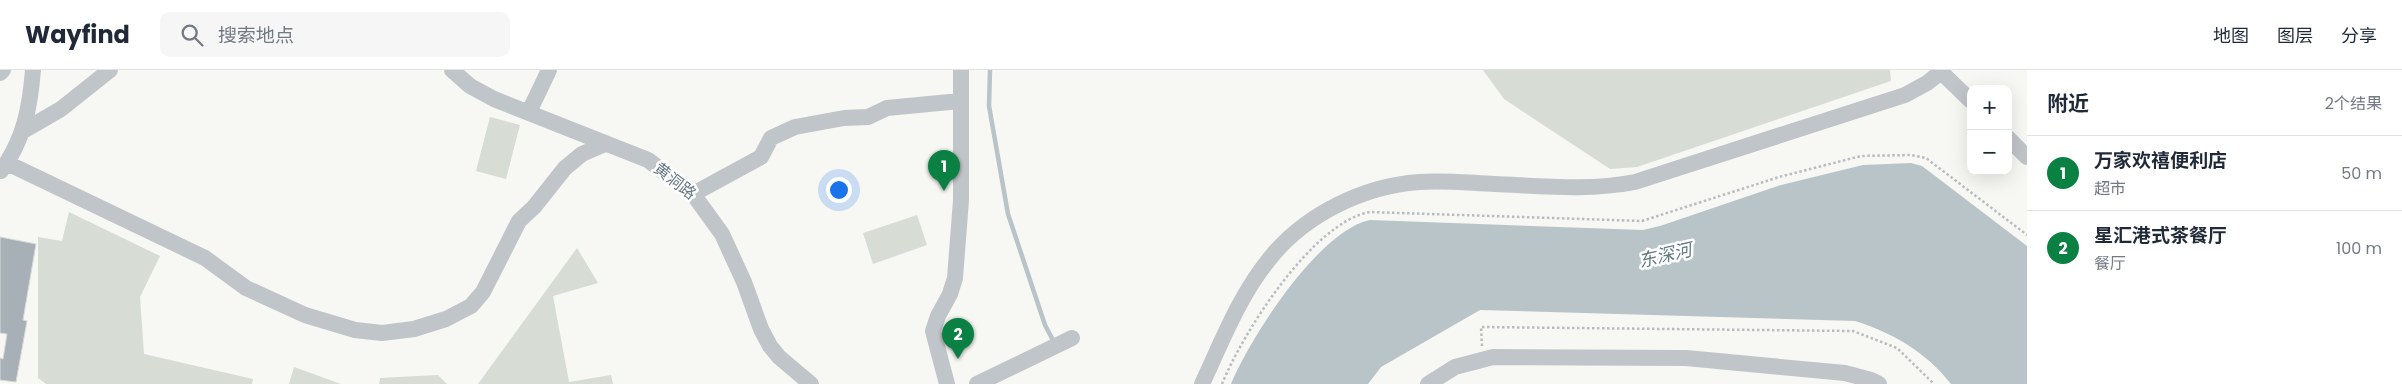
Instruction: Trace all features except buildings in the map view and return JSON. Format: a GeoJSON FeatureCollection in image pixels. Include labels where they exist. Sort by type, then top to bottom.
{"type":"FeatureCollection","features":[{"type":"Feature","properties":{"kind":"street"},"geometry":{"type":"LineString","coordinates":[[0,73],[3,70]]}},
{"type":"Feature","properties":{"kind":"street"},"geometry":{"type":"LineString","coordinates":[[33,70],[28,114],[23,131],[3,167],[205,258],[246,288],[306,315],[355,330],[382,333],[414,328],[446,319],[471,306],[486,287],[519,221],[534,207],[565,168],[582,154],[605,144]]}},
{"type":"Feature","properties":{"kind":"street"},"geometry":{"type":"LineString","coordinates":[[23,131],[61,109],[110,70]]}},
{"type":"Feature","properties":{"kind":"street","name":"黄洞路"},"geometry":{"type":"LineString","coordinates":[[452,70],[458,78],[486,95],[648,160],[694,194],[708,211],[726,241],[744,282],[761,329],[770,346],[812,384]]}},
{"type":"Feature","properties":{"kind":"street"},"geometry":{"type":"LineString","coordinates":[[529,112],[549,70]]}},
{"type":"Feature","properties":{"kind":"street"},"geometry":{"type":"LineString","coordinates":[[946,384],[933,331],[938,316],[950,294],[955,278],[961,200],[960,102],[962,70]]}},
{"type":"Feature","properties":{"kind":"street"},"geometry":{"type":"LineString","coordinates":[[1202,384],[1249,289],[1270,258],[1293,234],[1308,223],[1362,194],[1382,188],[1420,182],[1592,188],[1622,185],[1668,172],[1905,95],[1927,83],[1940,71],[1967,97]]}},
{"type":"Feature","properties":{"kind":"street"},"geometry":{"type":"LineString","coordinates":[[694,194],[761,157],[771,138],[795,127],[844,118],[868,117],[887,108],[960,102]]}},
{"type":"Feature","properties":{"kind":"street"},"geometry":{"type":"LineString","coordinates":[[2012,142],[2027,157]]}},
{"type":"Feature","properties":{"kind":"street"},"geometry":{"type":"LineString","coordinates":[[977,384],[1072,338]]}},
{"type":"Feature","properties":{"kind":"street"},"geometry":{"type":"LineString","coordinates":[[1428,384],[1455,366],[1493,357],[1686,358],[1845,373],[1879,384]]}},
{"type":"Feature","properties":{"kind":"path"},"geometry":{"type":"LineString","coordinates":[[1222,384],[1252,327],[1283,282],[1300,262],[1331,231],[1348,218],[1370,212],[1642,221],[1788,174],[1861,156],[1911,155],[1926,158],[2027,235]]}},
{"type":"Feature","properties":{"kind":"path"},"geometry":{"type":"LineString","coordinates":[[1482,348],[1481,327],[1853,331],[1897,348],[1934,384]]}},
{"type":"Feature","properties":{"kind":"shaded area"},"geometry":{"type":"Polygon","coordinates":[[[1483,70],[1890,70],[1891,81],[1637,167],[1610,169],[1504,99],[1483,70]]]}},
{"type":"Feature","properties":{"kind":"shaded area"},"geometry":{"type":"Polygon","coordinates":[[[490,117],[520,125],[506,179],[476,171],[490,117]]]}},
{"type":"Feature","properties":{"kind":"shaded area"},"geometry":{"type":"Polygon","coordinates":[[[69,212],[160,256],[140,297],[144,354],[253,379],[252,384],[46,384],[38,378],[38,237],[62,241],[69,212]]]}},
{"type":"Feature","properties":{"kind":"shaded area"},"geometry":{"type":"Polygon","coordinates":[[[917,215],[927,245],[873,264],[863,233],[917,215]]]}},
{"type":"Feature","properties":{"kind":"shaded area"},"geometry":{"type":"Polygon","coordinates":[[[577,248],[598,283],[553,296],[569,382],[611,375],[613,384],[478,384],[577,248]]]}},
{"type":"Feature","properties":{"kind":"shaded area"},"geometry":{"type":"Polygon","coordinates":[[[294,367],[341,384],[289,384],[294,367]]]}},
{"type":"Feature","properties":{"kind":"shaded area"},"geometry":{"type":"Polygon","coordinates":[[[438,375],[447,384],[379,384],[380,378],[438,375]]]}},
{"type":"Feature","properties":{"kind":"water","name":"东深河"},"geometry":{"type":"Polygon","coordinates":[[[1911,163],[1922,166],[2027,246],[2027,384],[1951,384],[1931,362],[1908,345],[1883,331],[1855,321],[1480,310],[1381,367],[1368,384],[1231,384],[1240,364],[1270,315],[1309,264],[1329,243],[1350,228],[1370,220],[1643,230],[1781,185],[1863,165],[1911,163]]]}},
{"type":"Feature","properties":{"kind":"waterway"},"geometry":{"type":"LineString","coordinates":[[990,70],[989,106],[1008,214],[1045,325],[1055,344]]}},
{"type":"Feature","properties":{"kind":"place","name":"万家欢禧便利店"},"geometry":{"type":"Point","coordinates":[944,191]}},
{"type":"Feature","properties":{"kind":"place","name":"星汇港式茶餐厅"},"geometry":{"type":"Point","coordinates":[958,359]}}]}
